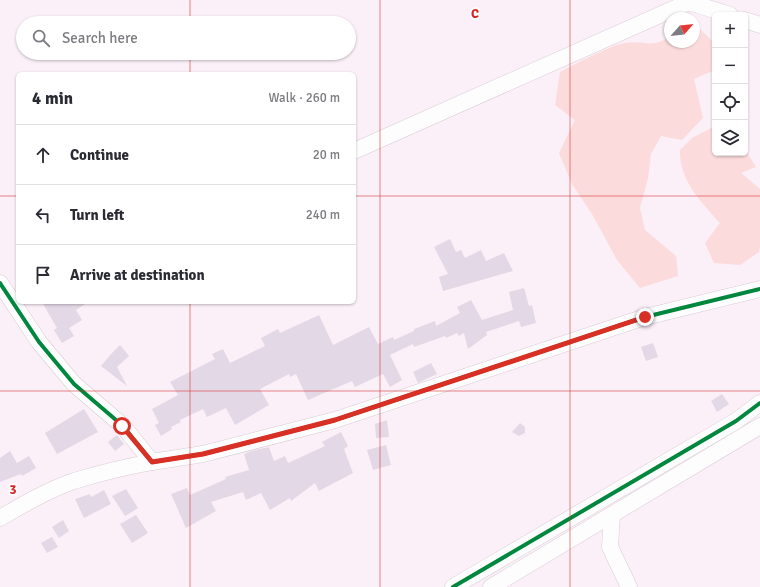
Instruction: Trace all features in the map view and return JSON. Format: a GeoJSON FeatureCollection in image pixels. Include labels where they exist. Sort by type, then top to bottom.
{"type":"FeatureCollection","features":[{"type":"Feature","properties":{"kind":"street"},"geometry":{"type":"LineString","coordinates":[[356,150],[689,2],[721,12]]}},
{"type":"Feature","properties":{"kind":"street"},"geometry":{"type":"LineString","coordinates":[[748,21],[760,25]]}},
{"type":"Feature","properties":{"kind":"street"},"geometry":{"type":"LineString","coordinates":[[0,283],[39,342],[74,384],[122,426],[152,462]]}},
{"type":"Feature","properties":{"kind":"street"},"geometry":{"type":"LineString","coordinates":[[0,518],[28,502],[73,482],[113,470],[203,454],[335,420],[645,317],[760,289]]}},
{"type":"Feature","properties":{"kind":"street"},"geometry":{"type":"LineString","coordinates":[[453,587],[736,421],[760,403]]}},
{"type":"Feature","properties":{"kind":"street"},"geometry":{"type":"LineString","coordinates":[[491,587],[760,426]]}},
{"type":"Feature","properties":{"kind":"street"},"geometry":{"type":"LineString","coordinates":[[612,515],[610,546],[629,587]]}},
{"type":"Feature","properties":{"kind":"shaded area"},"geometry":{"type":"Polygon","coordinates":[[[700,29],[712,41],[712,71],[694,79],[703,118],[682,140],[661,136],[651,154],[648,178],[640,208],[645,230],[676,256],[678,276],[640,288],[617,260],[592,214],[572,184],[559,153],[575,120],[555,105],[560,72],[601,51],[618,45],[632,42],[657,43],[663,41],[664,48],[700,48],[700,29]]]}},
{"type":"Feature","properties":{"kind":"shaded area"},"geometry":{"type":"Polygon","coordinates":[[[712,128],[712,156],[748,156],[748,154],[756,167],[741,173],[760,189],[760,247],[759,252],[740,265],[714,263],[705,243],[720,223],[692,190],[683,171],[680,150],[692,138],[712,128]]]}},
{"type":"Feature","properties":{"kind":"building"},"geometry":{"type":"Polygon","coordinates":[[[450,239],[456,252],[461,250],[465,258],[481,250],[486,261],[504,253],[513,271],[443,291],[439,277],[448,274],[434,247],[450,239]]]}},
{"type":"Feature","properties":{"kind":"building"},"geometry":{"type":"Polygon","coordinates":[[[524,288],[529,306],[532,305],[536,323],[521,327],[519,321],[486,332],[487,335],[468,349],[464,333],[459,336],[457,333],[446,338],[445,336],[414,347],[413,344],[390,355],[402,380],[390,387],[383,374],[355,387],[352,381],[308,400],[296,374],[290,377],[289,374],[260,389],[269,405],[235,425],[226,408],[207,417],[203,409],[180,420],[181,422],[171,427],[172,429],[161,436],[155,425],[159,423],[152,409],[178,395],[170,382],[215,359],[212,354],[223,349],[230,363],[265,346],[261,338],[278,329],[280,333],[319,315],[333,345],[369,327],[378,344],[393,337],[394,340],[414,331],[414,329],[435,321],[436,326],[460,313],[457,307],[471,300],[482,320],[513,310],[509,292],[524,288]]]}},
{"type":"Feature","properties":{"kind":"building"},"geometry":{"type":"Polygon","coordinates":[[[43,304],[85,304],[76,310],[82,320],[69,328],[74,336],[62,343],[54,330],[57,328],[43,304]]]}},
{"type":"Feature","properties":{"kind":"building"},"geometry":{"type":"Polygon","coordinates":[[[653,343],[658,357],[646,361],[641,347],[653,343]]]}},
{"type":"Feature","properties":{"kind":"building"},"geometry":{"type":"Polygon","coordinates":[[[120,345],[129,356],[117,367],[127,386],[101,366],[120,345]]]}},
{"type":"Feature","properties":{"kind":"building"},"geometry":{"type":"Polygon","coordinates":[[[431,363],[437,374],[418,383],[413,372],[431,363]]]}},
{"type":"Feature","properties":{"kind":"building"},"geometry":{"type":"Polygon","coordinates":[[[722,394],[729,404],[717,412],[711,401],[722,394]]]}},
{"type":"Feature","properties":{"kind":"building"},"geometry":{"type":"Polygon","coordinates":[[[84,409],[98,432],[57,454],[45,433],[84,409]]]}},
{"type":"Feature","properties":{"kind":"building"},"geometry":{"type":"Polygon","coordinates":[[[387,420],[389,437],[376,438],[375,424],[387,420]]]}},
{"type":"Feature","properties":{"kind":"building"},"geometry":{"type":"Polygon","coordinates":[[[520,423],[525,427],[525,433],[519,436],[512,432],[520,423]]]}},
{"type":"Feature","properties":{"kind":"building"},"geometry":{"type":"Polygon","coordinates":[[[341,432],[348,446],[344,449],[353,473],[319,491],[315,483],[291,501],[290,498],[270,510],[261,493],[246,500],[243,492],[211,502],[216,511],[186,528],[171,494],[187,488],[190,495],[226,479],[225,477],[249,470],[244,454],[251,451],[269,447],[274,461],[285,456],[288,463],[325,446],[322,442],[341,432]]]}},
{"type":"Feature","properties":{"kind":"building"},"geometry":{"type":"Polygon","coordinates":[[[117,435],[124,444],[115,451],[108,442],[117,435]]]}},
{"type":"Feature","properties":{"kind":"building"},"geometry":{"type":"Polygon","coordinates":[[[386,445],[391,465],[373,470],[367,450],[386,445]]]}},
{"type":"Feature","properties":{"kind":"building"},"geometry":{"type":"Polygon","coordinates":[[[10,451],[17,463],[29,456],[36,468],[22,476],[21,474],[0,482],[0,458],[10,451]]]}},
{"type":"Feature","properties":{"kind":"building"},"geometry":{"type":"Polygon","coordinates":[[[126,489],[138,508],[125,516],[112,496],[126,489]]]}},
{"type":"Feature","properties":{"kind":"building"},"geometry":{"type":"Polygon","coordinates":[[[104,490],[111,504],[84,518],[75,499],[90,494],[91,497],[104,490]]]}},
{"type":"Feature","properties":{"kind":"building"},"geometry":{"type":"Polygon","coordinates":[[[136,515],[148,533],[132,543],[120,524],[136,515]]]}},
{"type":"Feature","properties":{"kind":"building"},"geometry":{"type":"Polygon","coordinates":[[[63,520],[69,531],[59,538],[52,527],[63,520]]]}},
{"type":"Feature","properties":{"kind":"building"},"geometry":{"type":"Polygon","coordinates":[[[52,537],[58,547],[47,553],[41,543],[52,537]]]}},
{"type":"Feature","properties":{"kind":"cycle path"},"geometry":{"type":"LineString","coordinates":[[0,283],[39,342],[74,384],[123,426],[152,462],[203,454],[335,420],[645,317],[760,289]]}},
{"type":"Feature","properties":{"kind":"cycle path"},"geometry":{"type":"LineString","coordinates":[[453,587],[736,421],[760,403]]}},
{"type":"Feature","properties":{"kind":"route"},"geometry":{"type":"LineString","coordinates":[[122,426],[152,462],[203,454],[335,420],[645,317]]}}]}
